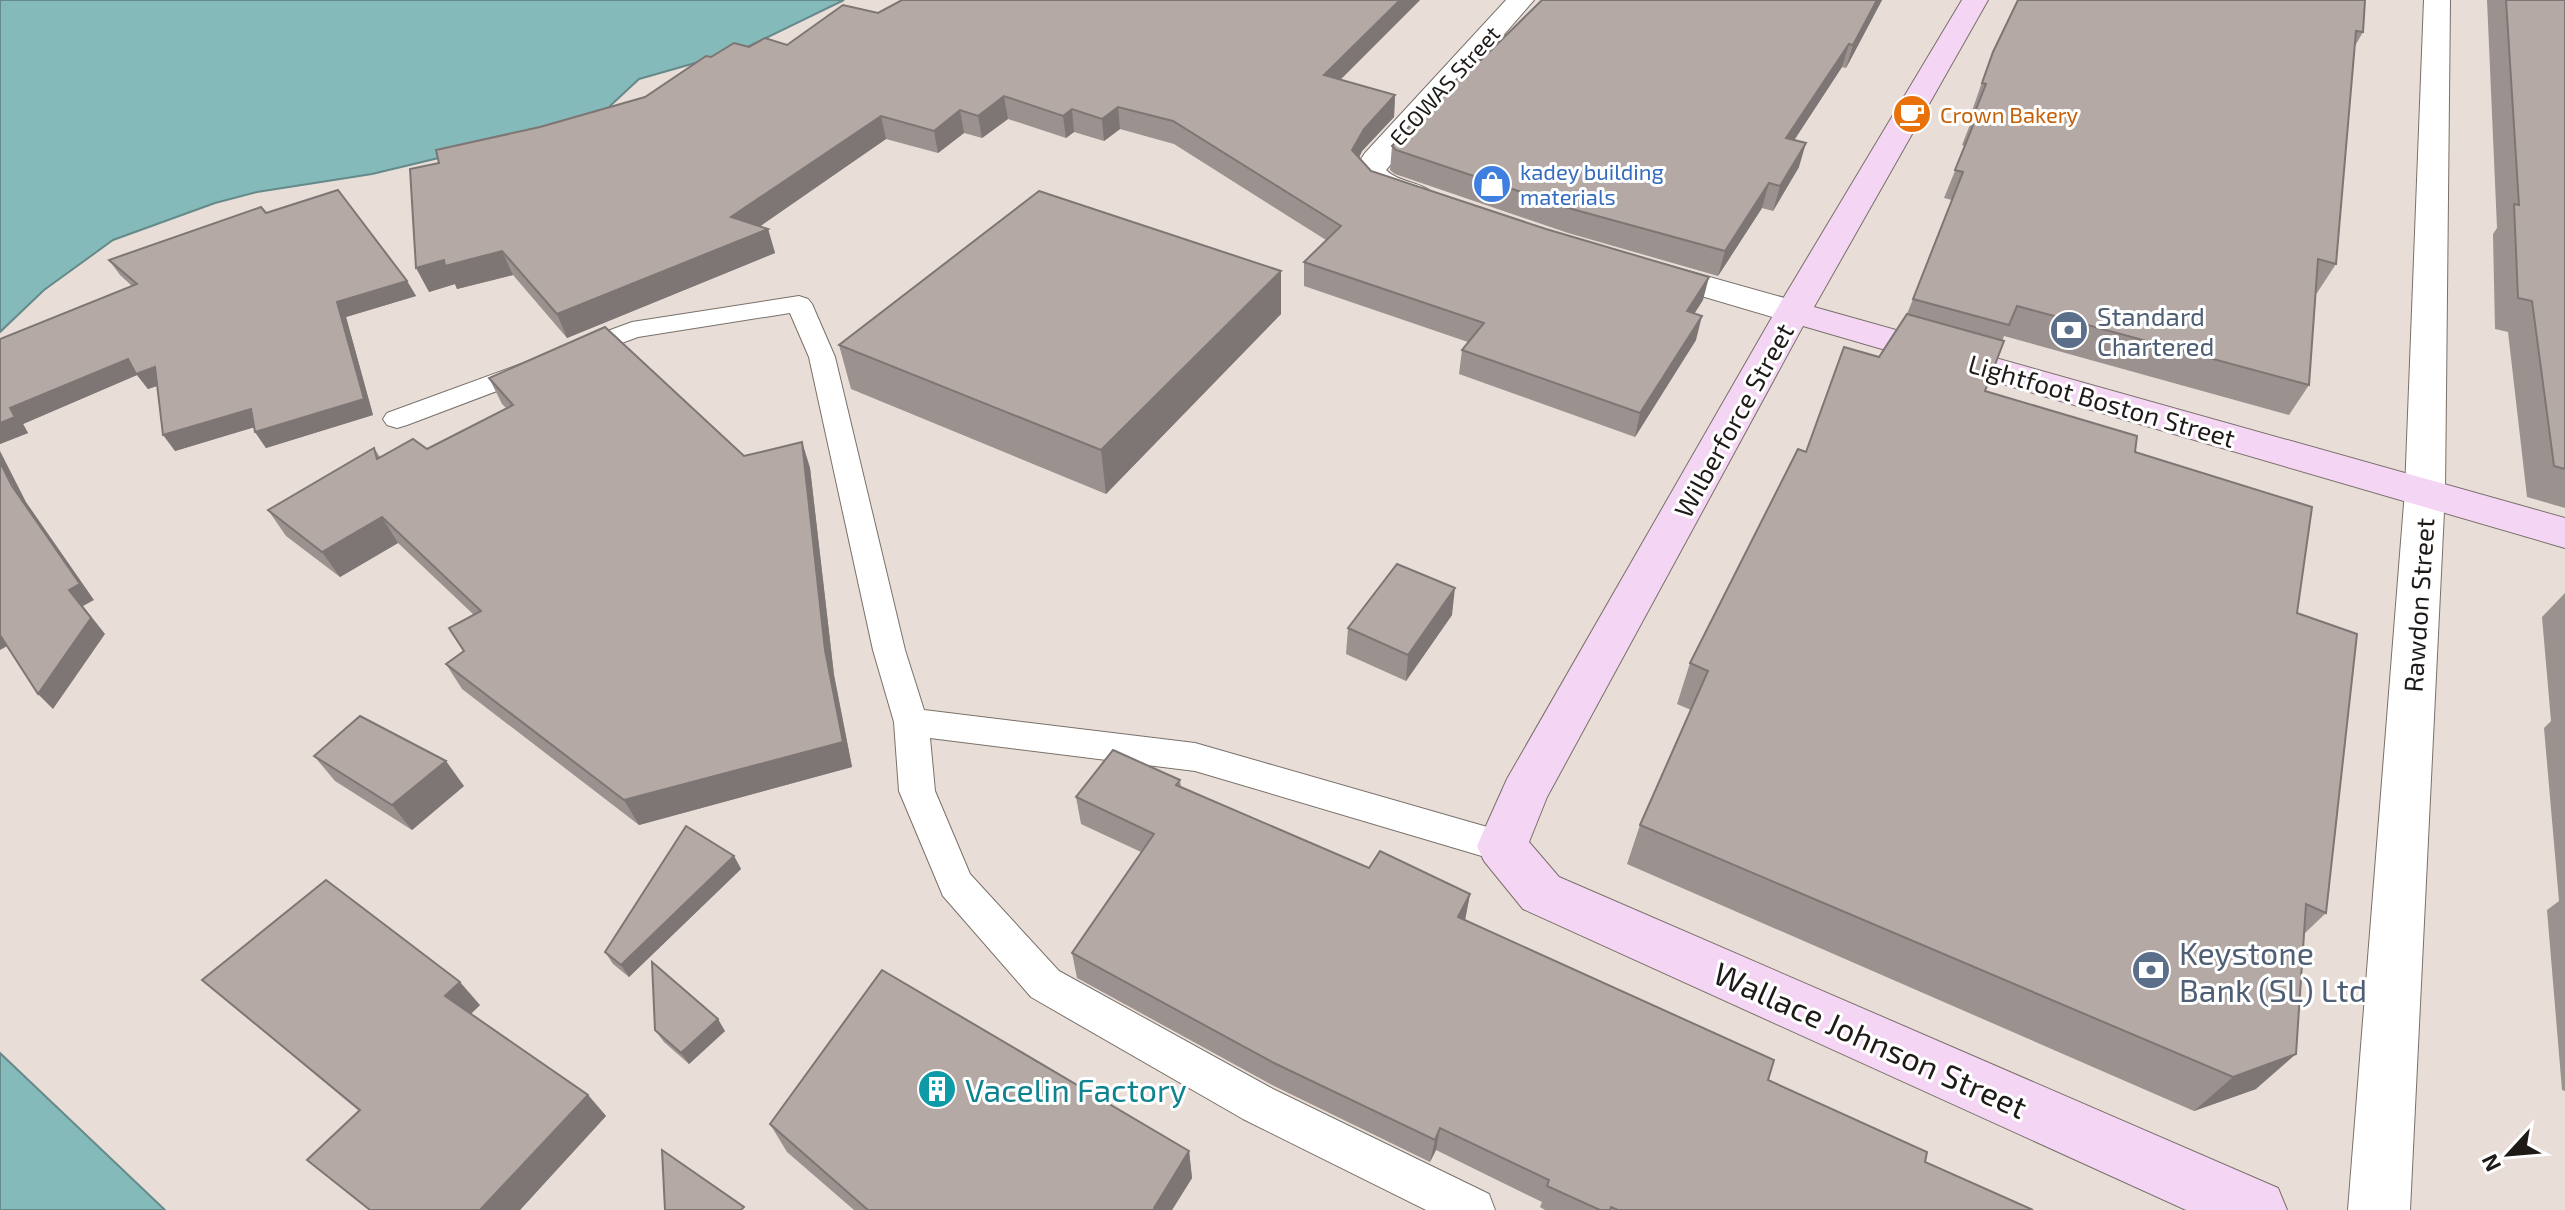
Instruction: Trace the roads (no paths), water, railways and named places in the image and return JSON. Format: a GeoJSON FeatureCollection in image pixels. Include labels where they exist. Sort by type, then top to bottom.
{"type":"FeatureCollection","features":[{"type":"Feature","properties":{"kind":"main road","name":"Wilberforce Street"},"geometry":{"type":"LineString","coordinates":[[1502,846],[1524,793],[1793,312],[1975,0]]}},
{"type":"Feature","properties":{"kind":"main road","name":"Lightfoot Boston Street"},"geometry":{"type":"LineString","coordinates":[[1793,312],[2565,533]]}},
{"type":"Feature","properties":{"kind":"main road","name":"Wallace Johnson Street"},"geometry":{"type":"LineString","coordinates":[[1502,846],[1541,893],[2256,1210]]}},
{"type":"Feature","properties":{"kind":"street","name":"ECOWAS Street"},"geometry":{"type":"LineString","coordinates":[[1454,208],[1382,184],[1369,171],[1521,0]]}},
{"type":"Feature","properties":{"kind":"street","name":"Rawdon Street"},"geometry":{"type":"LineString","coordinates":[[2379,1210],[2425,491],[2437,0]]}},
{"type":"Feature","properties":{"kind":"street","name":"Lightfoot Boston Street"},"geometry":{"type":"LineString","coordinates":[[1614,260],[1793,312]]}},
{"type":"Feature","properties":{"kind":"lane"},"geometry":{"type":"LineString","coordinates":[[397,419],[632,330],[799,304],[822,357],[889,650],[911,722],[917,791],[956,884],[1045,984],[1258,1104],[1473,1210]]}},
{"type":"Feature","properties":{"kind":"lane"},"geometry":{"type":"LineString","coordinates":[[911,722],[1195,757],[1502,846]]}},
{"type":"Feature","properties":{"kind":"water"},"geometry":{"type":"Polygon","coordinates":[[[0,0],[844,0],[741,50],[639,79],[610,106],[607,123],[572,126],[372,174],[257,192],[215,203],[113,240],[44,290],[0,332],[0,0]]]}},
{"type":"Feature","properties":{"kind":"water"},"geometry":{"type":"Polygon","coordinates":[[[0,1053],[165,1210],[0,1210],[0,1053]]]}},
{"type":"Feature","properties":{"kind":"place","name":"Crown Bakery"},"geometry":{"type":"Point","coordinates":[1912,114]}},
{"type":"Feature","properties":{"kind":"place","name":"kadey building materials"},"geometry":{"type":"Point","coordinates":[1492,184]}},
{"type":"Feature","properties":{"kind":"place","name":"Standard Chartered"},"geometry":{"type":"Point","coordinates":[2069,330]}},
{"type":"Feature","properties":{"kind":"place","name":"Keystone Bank (SL) Ltd"},"geometry":{"type":"Point","coordinates":[2151,970]}},
{"type":"Feature","properties":{"kind":"place","name":"Vacelin Factory"},"geometry":{"type":"Point","coordinates":[937,1089]}}]}
